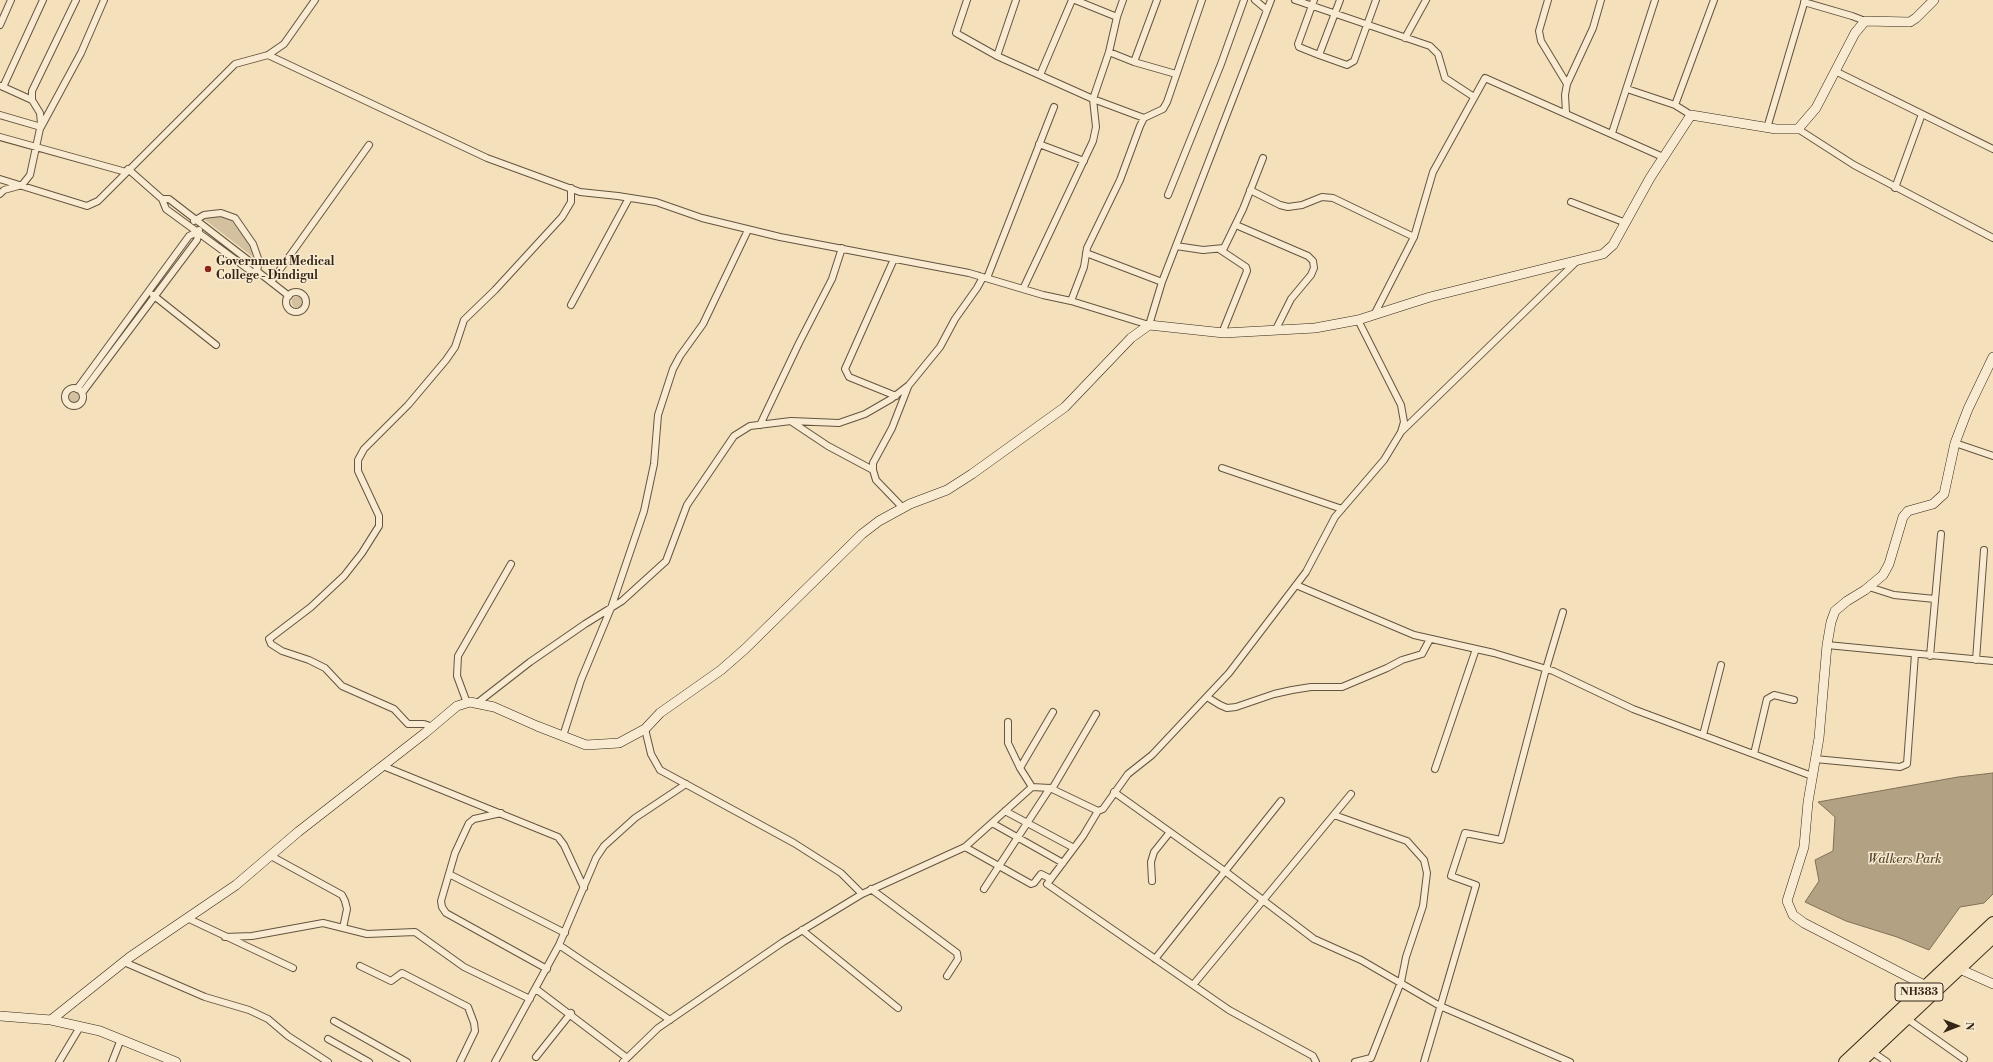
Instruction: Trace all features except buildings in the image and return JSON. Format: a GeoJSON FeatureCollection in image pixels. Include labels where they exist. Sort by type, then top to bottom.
{"type":"FeatureCollection","features":[{"type":"Feature","properties":{"kind":"highway","name":"NH383"},"geometry":{"type":"LineString","coordinates":[[1860,1062],[1906,1018],[1993,924]]}},
{"type":"Feature","properties":{"kind":"highway","name":"NH383"},"geometry":{"type":"LineString","coordinates":[[1845,1062],[1926,986],[1993,937]]}},
{"type":"Feature","properties":{"kind":"street"},"geometry":{"type":"LineString","coordinates":[[0,25],[11,0]]}},
{"type":"Feature","properties":{"kind":"street"},"geometry":{"type":"LineString","coordinates":[[32,100],[1,87],[43,0]]}},
{"type":"Feature","properties":{"kind":"street"},"geometry":{"type":"LineString","coordinates":[[41,127],[40,113],[32,100],[34,83],[76,0]]}},
{"type":"Feature","properties":{"kind":"street"},"geometry":{"type":"LineString","coordinates":[[0,194],[4,190],[22,185],[30,175],[41,127],[81,53],[104,0]]}},
{"type":"Feature","properties":{"kind":"street"},"geometry":{"type":"LineString","coordinates":[[0,179],[87,206],[98,201],[235,64],[268,55],[284,44],[315,0]]}},
{"type":"Feature","properties":{"kind":"street"},"geometry":{"type":"LineString","coordinates":[[967,0],[956,33],[997,56],[1093,99],[1144,118]]}},
{"type":"Feature","properties":{"kind":"street"},"geometry":{"type":"LineString","coordinates":[[997,56],[1016,0]]}},
{"type":"Feature","properties":{"kind":"street"},"geometry":{"type":"LineString","coordinates":[[1040,75],[1072,0]]}},
{"type":"Feature","properties":{"kind":"street"},"geometry":{"type":"LineString","coordinates":[[1076,0],[1117,17]]}},
{"type":"Feature","properties":{"kind":"street"},"geometry":{"type":"LineString","coordinates":[[1023,289],[1095,135],[1093,99],[1109,52],[1117,17],[1123,0]]}},
{"type":"Feature","properties":{"kind":"street"},"geometry":{"type":"LineString","coordinates":[[1134,62],[1157,0]]}},
{"type":"Feature","properties":{"kind":"street"},"geometry":{"type":"LineString","coordinates":[[1071,301],[1084,267],[1087,248],[1120,180],[1144,118],[1163,108],[1202,0]]}},
{"type":"Feature","properties":{"kind":"street"},"geometry":{"type":"LineString","coordinates":[[1168,195],[1221,64],[1244,0]]}},
{"type":"Feature","properties":{"kind":"street"},"geometry":{"type":"LineString","coordinates":[[1255,0],[1267,10]]}},
{"type":"Feature","properties":{"kind":"street"},"geometry":{"type":"LineString","coordinates":[[51,1020],[124,962],[236,886],[457,706],[472,703],[494,707],[586,745],[619,742],[645,729],[660,713],[721,670],[745,649],[862,534],[879,521],[903,508],[946,490],[972,474],[1065,407],[1131,338],[1149,325],[1162,282],[1271,0]]}},
{"type":"Feature","properties":{"kind":"street"},"geometry":{"type":"LineString","coordinates":[[1295,0],[1313,3],[1335,14],[1425,44],[1434,49],[1438,54],[1444,78],[1474,97]]}},
{"type":"Feature","properties":{"kind":"street"},"geometry":{"type":"LineString","coordinates":[[1319,55],[1340,0]]}},
{"type":"Feature","properties":{"kind":"street"},"geometry":{"type":"LineString","coordinates":[[1313,3],[1298,44],[1299,47],[1347,65],[1354,61],[1376,0]]}},
{"type":"Feature","properties":{"kind":"street"},"geometry":{"type":"LineString","coordinates":[[1405,38],[1426,0]]}},
{"type":"Feature","properties":{"kind":"street"},"geometry":{"type":"LineString","coordinates":[[1548,0],[1539,31],[1541,41],[1567,84]]}},
{"type":"Feature","properties":{"kind":"street"},"geometry":{"type":"LineString","coordinates":[[1566,113],[1565,95],[1567,84],[1593,28],[1601,0]]}},
{"type":"Feature","properties":{"kind":"street"},"geometry":{"type":"LineString","coordinates":[[1612,133],[1655,0]]}},
{"type":"Feature","properties":{"kind":"street"},"geometry":{"type":"LineString","coordinates":[[1674,105],[1714,0]]}},
{"type":"Feature","properties":{"kind":"street"},"geometry":{"type":"LineString","coordinates":[[1767,128],[1804,1],[1865,21],[1910,22],[1934,0]]}},
{"type":"Feature","properties":{"kind":"street"},"geometry":{"type":"LineString","coordinates":[[1798,129],[1816,108],[1855,33],[1865,21]]}},
{"type":"Feature","properties":{"kind":"street"},"geometry":{"type":"LineString","coordinates":[[1109,52],[1134,62],[1176,74]]}},
{"type":"Feature","properties":{"kind":"street"},"geometry":{"type":"LineString","coordinates":[[268,55],[487,158],[580,192],[656,202],[702,218],[748,230],[979,276],[1071,301],[1149,325],[1222,333],[1315,328],[1358,320],[1430,297],[1603,254],[1613,246],[1650,178],[1691,115]]}},
{"type":"Feature","properties":{"kind":"street"},"geometry":{"type":"LineString","coordinates":[[1835,71],[1993,149]]}},
{"type":"Feature","properties":{"kind":"street"},"geometry":{"type":"LineString","coordinates":[[1374,315],[1414,237],[1433,172],[1483,80],[1488,78],[1663,157]]}},
{"type":"Feature","properties":{"kind":"street"},"geometry":{"type":"LineString","coordinates":[[1627,89],[1674,105],[1691,115],[1767,128],[1798,129],[1854,165],[1895,188],[1993,238]]}},
{"type":"Feature","properties":{"kind":"street"},"geometry":{"type":"LineString","coordinates":[[987,278],[1054,107]]}},
{"type":"Feature","properties":{"kind":"street"},"geometry":{"type":"LineString","coordinates":[[1895,188],[1922,114]]}},
{"type":"Feature","properties":{"kind":"street"},"geometry":{"type":"LineString","coordinates":[[0,115],[41,127]]}},
{"type":"Feature","properties":{"kind":"street"},"geometry":{"type":"LineString","coordinates":[[0,137],[36,148],[127,171],[162,200],[166,209],[252,272],[257,271]]}},
{"type":"Feature","properties":{"kind":"street"},"geometry":{"type":"LineString","coordinates":[[1039,144],[1084,161]]}},
{"type":"Feature","properties":{"kind":"street"},"geometry":{"type":"LineString","coordinates":[[271,282],[369,145]]}},
{"type":"Feature","properties":{"kind":"street"},"geometry":{"type":"LineString","coordinates":[[1176,246],[1195,250],[1219,249],[1226,245],[1236,225],[1263,158]]}},
{"type":"Feature","properties":{"kind":"street"},"geometry":{"type":"LineString","coordinates":[[433,727],[424,724],[408,724],[394,709],[342,686],[324,668],[309,660],[282,652],[271,644],[269,639],[311,607],[344,576],[362,553],[379,526],[379,516],[358,471],[358,460],[364,449],[408,405],[446,360],[455,347],[464,320],[490,295],[562,217],[571,202],[572,188]]}},
{"type":"Feature","properties":{"kind":"street"},"geometry":{"type":"LineString","coordinates":[[1250,190],[1280,206],[1288,207],[1302,205],[1322,197],[1333,198],[1414,237]]}},
{"type":"Feature","properties":{"kind":"street"},"geometry":{"type":"LineString","coordinates":[[572,305],[629,198]]}},
{"type":"Feature","properties":{"kind":"street"},"geometry":{"type":"LineString","coordinates":[[162,200],[169,199],[257,267],[257,271],[289,296]]}},
{"type":"Feature","properties":{"kind":"street"},"geometry":{"type":"LineString","coordinates":[[1571,202],[1626,223]]}},
{"type":"Feature","properties":{"kind":"street"},"geometry":{"type":"LineString","coordinates":[[189,226],[195,219],[204,215],[221,213],[235,218],[253,244],[259,261],[257,271]]}},
{"type":"Feature","properties":{"kind":"street"},"geometry":{"type":"LineString","coordinates":[[77,389],[190,236],[197,232],[202,225]]}},
{"type":"Feature","properties":{"kind":"street"},"geometry":{"type":"LineString","coordinates":[[1236,225],[1308,256],[1313,261],[1314,268],[1311,275],[1291,299],[1275,331]]}},
{"type":"Feature","properties":{"kind":"street"},"geometry":{"type":"LineString","coordinates":[[563,736],[581,680],[612,608],[650,488],[658,415],[673,369],[680,356],[703,324],[748,230]]}},
{"type":"Feature","properties":{"kind":"street"},"geometry":{"type":"LineString","coordinates":[[82,393],[197,240],[197,232]]}},
{"type":"Feature","properties":{"kind":"street"},"geometry":{"type":"LineString","coordinates":[[760,425],[798,343],[832,279],[842,248]]}},
{"type":"Feature","properties":{"kind":"street"},"geometry":{"type":"LineString","coordinates":[[1219,249],[1246,267],[1247,271],[1222,333]]}},
{"type":"Feature","properties":{"kind":"street"},"geometry":{"type":"LineString","coordinates":[[1086,253],[1162,282]]}},
{"type":"Feature","properties":{"kind":"street"},"geometry":{"type":"LineString","coordinates":[[894,259],[846,369],[849,377],[896,396]]}},
{"type":"Feature","properties":{"kind":"street"},"geometry":{"type":"LineString","coordinates":[[1316,1062],[1312,1056],[1229,1010],[1047,884],[1074,848],[1098,811],[1103,809],[1128,774],[1152,754],[1229,673],[1306,572],[1316,551],[1342,508],[1384,460],[1401,432],[1578,259]]}},
{"type":"Feature","properties":{"kind":"street"},"geometry":{"type":"LineString","coordinates":[[472,703],[585,624],[622,601],[666,561],[687,505],[734,436],[750,426],[790,421],[839,423],[865,414],[896,396],[909,386],[940,347],[955,319],[982,279],[979,276]]}},
{"type":"Feature","properties":{"kind":"street"},"geometry":{"type":"LineString","coordinates":[[148,292],[216,345]]}},
{"type":"Feature","properties":{"kind":"street"},"geometry":{"type":"LineString","coordinates":[[1358,320],[1401,405],[1404,422],[1401,432]]}},
{"type":"Feature","properties":{"kind":"street"},"geometry":{"type":"LineString","coordinates":[[1926,986],[1804,923],[1793,915],[1789,909],[1787,901],[1804,847],[1827,646],[1831,622],[1835,611],[1883,575],[1890,564],[1903,517],[1908,511],[1933,504],[1944,494],[1955,443],[1968,409],[1993,357]]}},
{"type":"Feature","properties":{"kind":"street"},"geometry":{"type":"LineString","coordinates":[[903,508],[876,480],[873,470],[873,463],[892,428],[909,386]]}},
{"type":"Feature","properties":{"kind":"street"},"geometry":{"type":"LineString","coordinates":[[77,389],[82,393],[83,400],[80,404],[74,407],[65,401],[65,394],[69,390],[77,389]]}},
{"type":"Feature","properties":{"kind":"street"},"geometry":{"type":"LineString","coordinates":[[790,421],[828,446],[873,470]]}},
{"type":"Feature","properties":{"kind":"street"},"geometry":{"type":"LineString","coordinates":[[1955,443],[1993,456]]}},
{"type":"Feature","properties":{"kind":"street"},"geometry":{"type":"LineString","coordinates":[[1222,468],[1342,508]]}},
{"type":"Feature","properties":{"kind":"street"},"geometry":{"type":"LineString","coordinates":[[1930,656],[1941,534]]}},
{"type":"Feature","properties":{"kind":"street"},"geometry":{"type":"LineString","coordinates":[[1976,660],[1984,550]]}},
{"type":"Feature","properties":{"kind":"street"},"geometry":{"type":"LineString","coordinates":[[472,703],[457,676],[458,656],[511,564]]}},
{"type":"Feature","properties":{"kind":"street"},"geometry":{"type":"LineString","coordinates":[[1296,585],[1414,635],[1476,649],[1546,669],[1633,709],[1812,776]]}},
{"type":"Feature","properties":{"kind":"street"},"geometry":{"type":"LineString","coordinates":[[1869,587],[1894,595],[1935,599]]}},
{"type":"Feature","properties":{"kind":"street"},"geometry":{"type":"LineString","coordinates":[[1424,1062],[1476,885],[1451,876],[1465,833],[1501,840],[1546,669],[1563,612]]}},
{"type":"Feature","properties":{"kind":"street"},"geometry":{"type":"LineString","coordinates":[[1207,697],[1220,706],[1227,708],[1236,707],[1274,694],[1292,690],[1312,687],[1342,687],[1402,660],[1422,654],[1430,639]]}},
{"type":"Feature","properties":{"kind":"street"},"geometry":{"type":"LineString","coordinates":[[1827,646],[1993,661]]}},
{"type":"Feature","properties":{"kind":"street"},"geometry":{"type":"LineString","coordinates":[[1435,769],[1476,649]]}},
{"type":"Feature","properties":{"kind":"street"},"geometry":{"type":"LineString","coordinates":[[1815,759],[1900,767],[1906,764],[1915,654]]}},
{"type":"Feature","properties":{"kind":"street"},"geometry":{"type":"LineString","coordinates":[[1703,735],[1721,665]]}},
{"type":"Feature","properties":{"kind":"street"},"geometry":{"type":"LineString","coordinates":[[1754,754],[1767,699],[1774,695],[1794,700]]}},
{"type":"Feature","properties":{"kind":"street"},"geometry":{"type":"LineString","coordinates":[[1020,768],[1053,712]]}},
{"type":"Feature","properties":{"kind":"street"},"geometry":{"type":"LineString","coordinates":[[984,889],[1051,788],[1096,714]]}},
{"type":"Feature","properties":{"kind":"street"},"geometry":{"type":"LineString","coordinates":[[1008,722],[1008,742],[1020,768],[1032,787]]}},
{"type":"Feature","properties":{"kind":"street"},"geometry":{"type":"LineString","coordinates":[[645,729],[651,754],[660,770],[794,843],[841,874],[862,894]]}},
{"type":"Feature","properties":{"kind":"street"},"geometry":{"type":"LineString","coordinates":[[383,766],[501,812],[558,837],[564,845],[584,888]]}},
{"type":"Feature","properties":{"kind":"street"},"geometry":{"type":"LineString","coordinates":[[495,1062],[547,969],[559,945],[596,858],[604,846],[635,818],[686,784]]}},
{"type":"Feature","properties":{"kind":"street"},"geometry":{"type":"LineString","coordinates":[[536,989],[571,1013],[625,1060],[658,1028],[802,930],[871,889],[965,847],[1032,787],[1051,788],[1098,811]]}},
{"type":"Feature","properties":{"kind":"street"},"geometry":{"type":"LineString","coordinates":[[1114,792],[1226,872],[1314,939],[1331,948],[1361,960],[1440,1006],[1570,1062]]}},
{"type":"Feature","properties":{"kind":"street"},"geometry":{"type":"LineString","coordinates":[[1193,985],[1351,794]]}},
{"type":"Feature","properties":{"kind":"street"},"geometry":{"type":"LineString","coordinates":[[1155,959],[1226,872],[1281,801]]}},
{"type":"Feature","properties":{"kind":"street"},"geometry":{"type":"LineString","coordinates":[[1005,811],[1026,824],[1074,848]]}},
{"type":"Feature","properties":{"kind":"street"},"geometry":{"type":"LineString","coordinates":[[501,812],[474,819],[469,823],[455,852],[441,901],[442,907],[446,913],[547,969]]}},
{"type":"Feature","properties":{"kind":"street"},"geometry":{"type":"LineString","coordinates":[[1334,815],[1407,840],[1424,860],[1427,873],[1425,895],[1406,957],[1401,982],[1371,1058],[1355,1062]]}},
{"type":"Feature","properties":{"kind":"street"},"geometry":{"type":"LineString","coordinates":[[992,823],[1063,863]]}},
{"type":"Feature","properties":{"kind":"street"},"geometry":{"type":"LineString","coordinates":[[1152,881],[1151,862],[1154,852],[1170,832]]}},
{"type":"Feature","properties":{"kind":"street"},"geometry":{"type":"LineString","coordinates":[[965,847],[1031,884],[1034,883],[1041,874],[1051,880]]}},
{"type":"Feature","properties":{"kind":"street"},"geometry":{"type":"LineString","coordinates":[[271,856],[342,895],[347,909],[343,928]]}},
{"type":"Feature","properties":{"kind":"street"},"geometry":{"type":"LineString","coordinates":[[449,874],[564,933]]}},
{"type":"Feature","properties":{"kind":"street"},"geometry":{"type":"LineString","coordinates":[[871,889],[899,912],[957,953],[958,959],[947,976]]}},
{"type":"Feature","properties":{"kind":"street"},"geometry":{"type":"LineString","coordinates":[[187,918],[224,937],[293,968]]}},
{"type":"Feature","properties":{"kind":"street"},"geometry":{"type":"LineString","coordinates":[[224,937],[252,936],[323,923],[367,934],[415,932],[464,967],[530,999]]}},
{"type":"Feature","properties":{"kind":"street"},"geometry":{"type":"LineString","coordinates":[[802,930],[898,1008]]}},
{"type":"Feature","properties":{"kind":"street"},"geometry":{"type":"LineString","coordinates":[[559,945],[670,1020]]}},
{"type":"Feature","properties":{"kind":"street"},"geometry":{"type":"LineString","coordinates":[[124,962],[198,994],[249,1010],[268,1019],[288,1036],[328,1062]]}},
{"type":"Feature","properties":{"kind":"street"},"geometry":{"type":"LineString","coordinates":[[360,966],[391,981],[402,973],[468,1007],[474,1023],[475,1031],[460,1062]]}},
{"type":"Feature","properties":{"kind":"street"},"geometry":{"type":"LineString","coordinates":[[1954,966],[1993,984]]}},
{"type":"Feature","properties":{"kind":"street"},"geometry":{"type":"LineString","coordinates":[[536,1057],[571,1013]]}},
{"type":"Feature","properties":{"kind":"street"},"geometry":{"type":"LineString","coordinates":[[0,1016],[51,1020],[100,1031],[173,1061]]}},
{"type":"Feature","properties":{"kind":"street"},"geometry":{"type":"LineString","coordinates":[[1906,1018],[1964,1059]]}},
{"type":"Feature","properties":{"kind":"street"},"geometry":{"type":"LineString","coordinates":[[334,1021],[407,1062]]}},
{"type":"Feature","properties":{"kind":"street"},"geometry":{"type":"LineString","coordinates":[[59,1062],[80,1027]]}},
{"type":"Feature","properties":{"kind":"street"},"geometry":{"type":"LineString","coordinates":[[112,1062],[121,1039]]}},
{"type":"Feature","properties":{"kind":"street"},"geometry":{"type":"LineString","coordinates":[[328,1039],[369,1062]]}},
{"type":"Feature","properties":{"kind":"street"},"geometry":{"type":"LineString","coordinates":[[1871,1051],[1887,1062]]}},
{"type":"Feature","properties":{"kind":"shaded area"},"geometry":{"type":"Polygon","coordinates":[[[210,217],[224,217],[232,221],[250,245],[253,257],[204,219],[210,217]]]}},
{"type":"Feature","properties":{"kind":"shaded area"},"geometry":{"type":"Polygon","coordinates":[[[297,296],[301,298],[303,302],[301,306],[297,308],[293,306],[291,302],[293,298],[297,296]]]}},
{"type":"Feature","properties":{"kind":"shaded area"},"geometry":{"type":"Polygon","coordinates":[[[74,392],[78,394],[80,398],[78,402],[74,404],[70,402],[68,398],[70,394],[74,392]]]}},
{"type":"Feature","properties":{"kind":"water","name":"Walkers Park"},"geometry":{"type":"Polygon","coordinates":[[[1993,773],[1993,894],[1984,903],[1960,907],[1929,950],[1897,937],[1846,921],[1805,902],[1819,881],[1815,860],[1833,851],[1835,817],[1818,802],[1958,777],[1993,773]]]}},
{"type":"Feature","properties":{"kind":"place","name":"Government Medical College - Dindigul"},"geometry":{"type":"Point","coordinates":[208,269]}}]}
